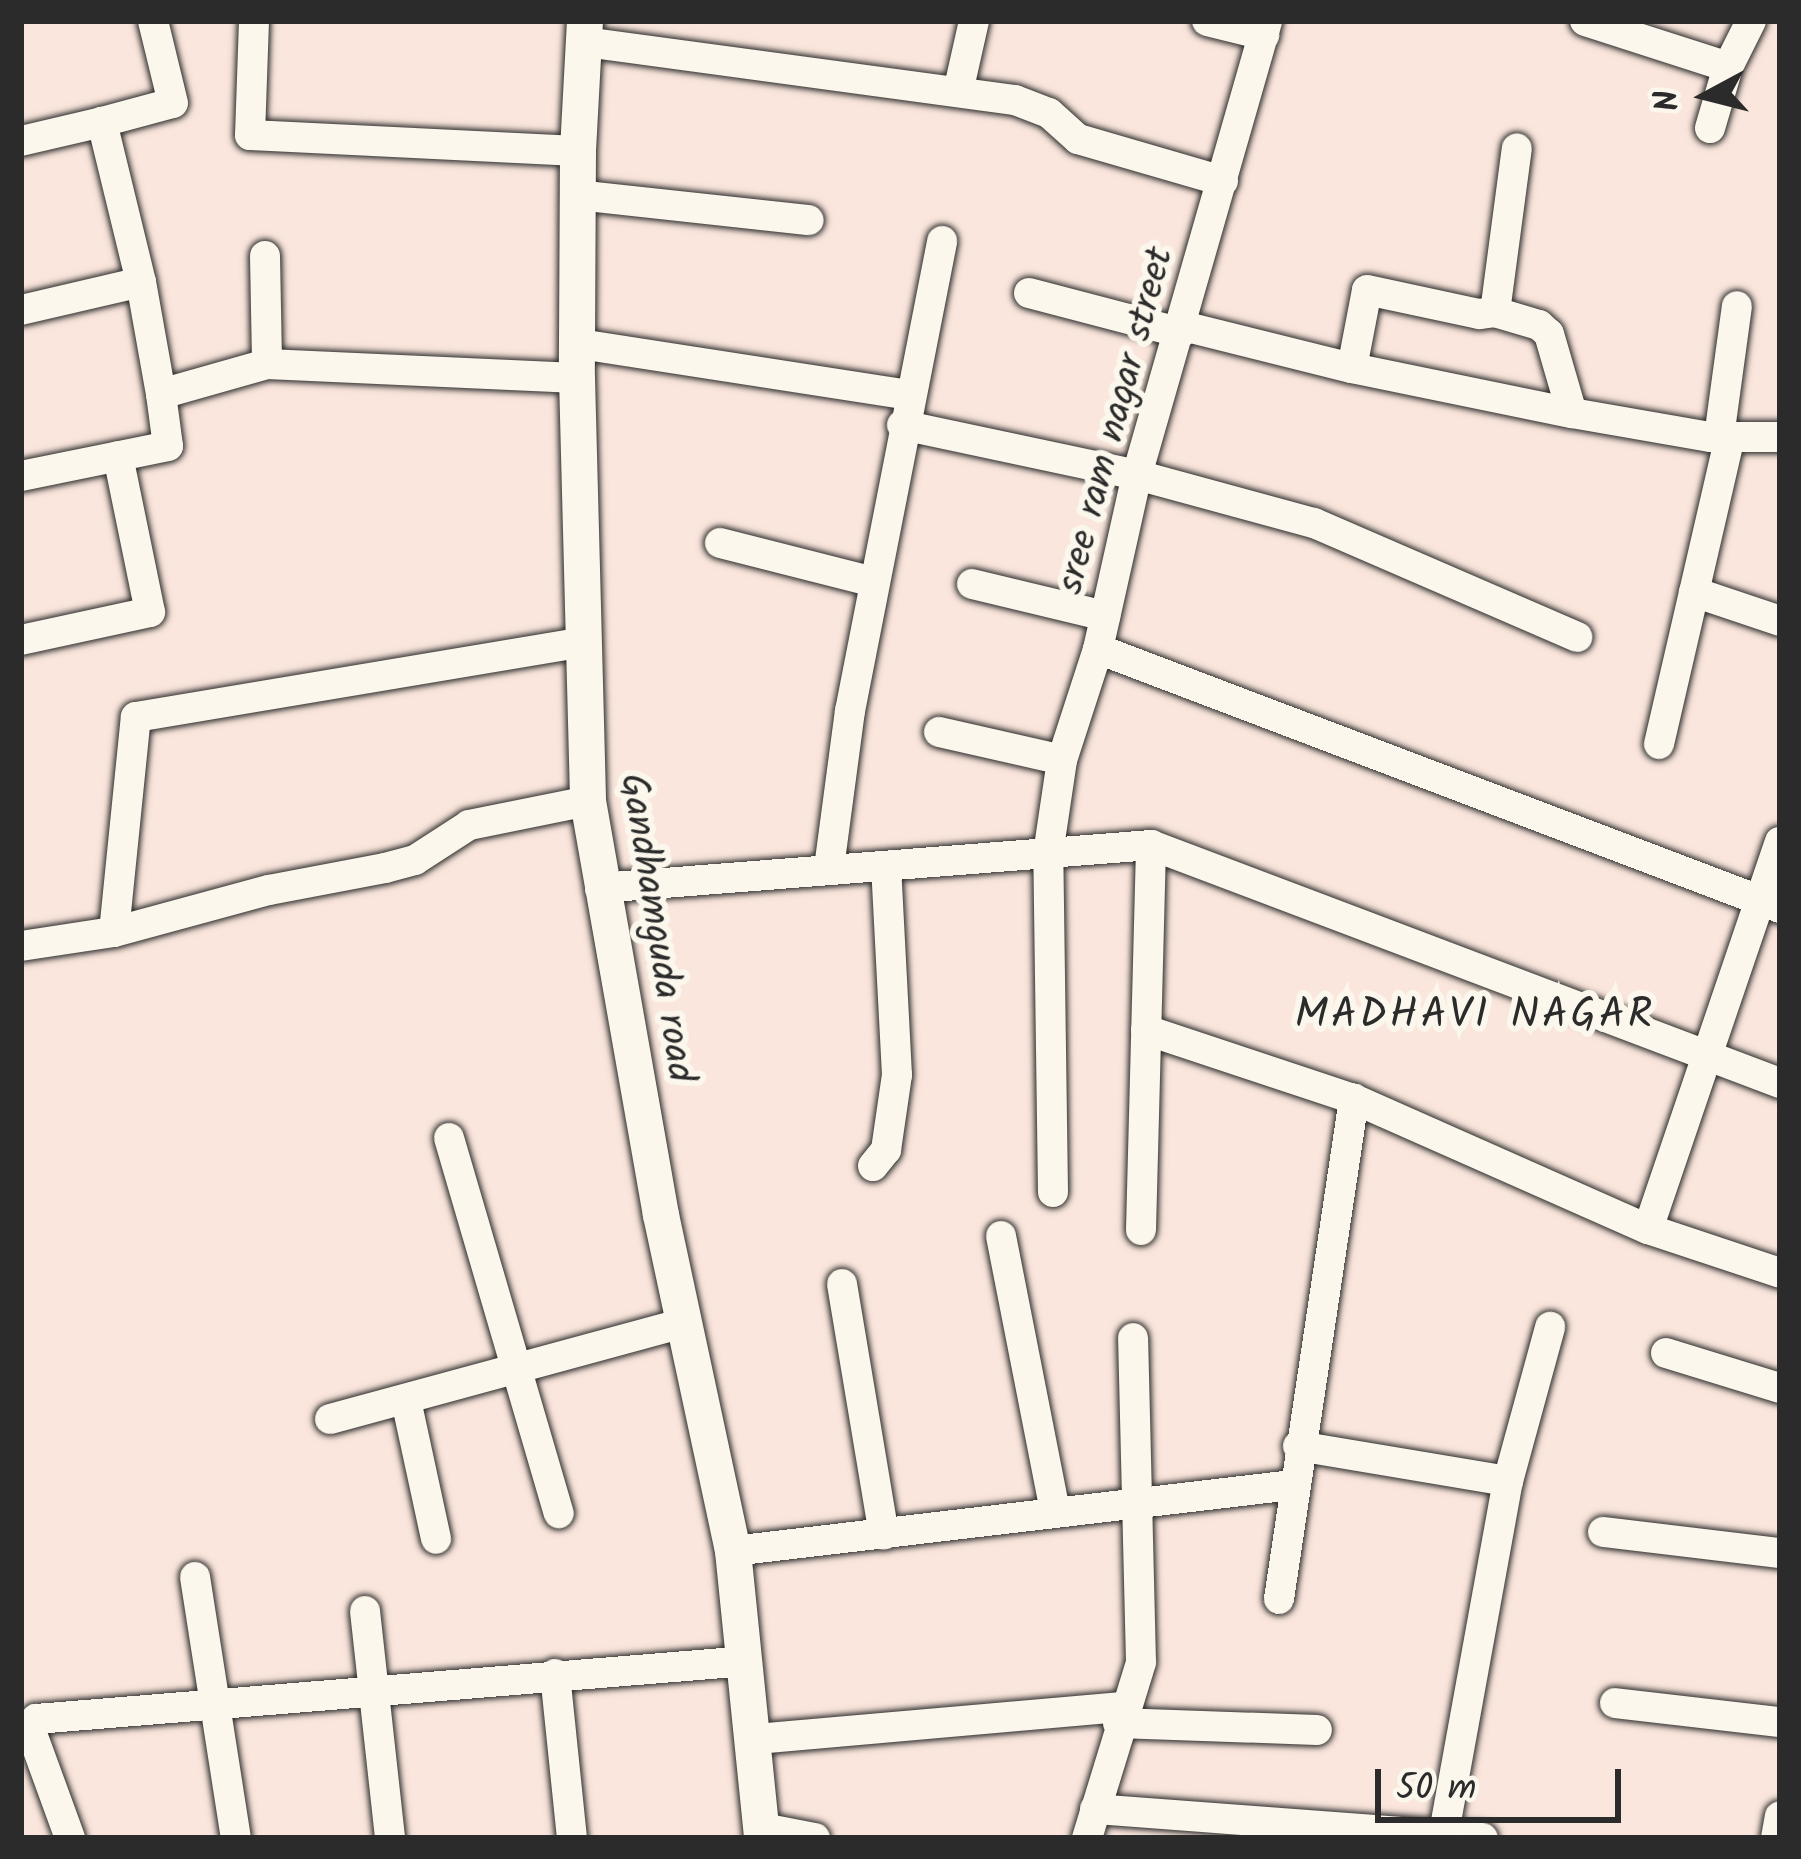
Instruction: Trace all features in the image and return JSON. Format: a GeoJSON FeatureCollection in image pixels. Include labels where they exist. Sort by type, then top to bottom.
{"type":"FeatureCollection","features":[{"type":"Feature","properties":{"kind":"street"},"geometry":{"type":"LineString","coordinates":[[21,141],[173,103],[153,21]]}},
{"type":"Feature","properties":{"kind":"street"},"geometry":{"type":"LineString","coordinates":[[254,21],[250,135],[578,152]]}},
{"type":"Feature","properties":{"kind":"street"},"geometry":{"type":"LineString","coordinates":[[958,92],[974,21]]}},
{"type":"Feature","properties":{"kind":"street"},"geometry":{"type":"LineString","coordinates":[[1207,21],[1265,28]]}},
{"type":"Feature","properties":{"kind":"street"},"geometry":{"type":"LineString","coordinates":[[1585,21],[1728,67]]}},
{"type":"Feature","properties":{"kind":"street"},"geometry":{"type":"LineString","coordinates":[[1710,128],[1728,67],[1751,21]]}},
{"type":"Feature","properties":{"kind":"street","name":"sree ram nagar street"},"geometry":{"type":"LineString","coordinates":[[1053,1192],[1048,848],[1062,760],[1098,649],[1137,476],[1265,28]]}},
{"type":"Feature","properties":{"kind":"street"},"geometry":{"type":"LineString","coordinates":[[585,32],[1015,100],[1049,112],[1078,139],[1222,181]]}},
{"type":"Feature","properties":{"kind":"street","name":"Gandhamguda road"},"geometry":{"type":"LineString","coordinates":[[585,32],[577,195],[580,643],[588,801],[600,888],[683,1323],[733,1551],[763,1833]]}},
{"type":"Feature","properties":{"kind":"street"},"geometry":{"type":"LineString","coordinates":[[21,476],[168,446],[141,282],[102,122]]}},
{"type":"Feature","properties":{"kind":"street"},"geometry":{"type":"LineString","coordinates":[[1496,312],[1517,148]]}},
{"type":"Feature","properties":{"kind":"street"},"geometry":{"type":"LineString","coordinates":[[577,195],[809,220]]}},
{"type":"Feature","properties":{"kind":"street"},"geometry":{"type":"LineString","coordinates":[[829,868],[874,582],[942,241]]}},
{"type":"Feature","properties":{"kind":"street"},"geometry":{"type":"LineString","coordinates":[[266,256],[267,364]]}},
{"type":"Feature","properties":{"kind":"street"},"geometry":{"type":"LineString","coordinates":[[21,310],[141,282]]}},
{"type":"Feature","properties":{"kind":"street"},"geometry":{"type":"LineString","coordinates":[[1352,368],[1367,290],[1479,314],[1496,312],[1539,325],[1549,334],[1572,412]]}},
{"type":"Feature","properties":{"kind":"street"},"geometry":{"type":"LineString","coordinates":[[1030,293],[1352,368],[1572,412],[1725,437],[1780,437]]}},
{"type":"Feature","properties":{"kind":"street"},"geometry":{"type":"LineString","coordinates":[[1659,744],[1725,437],[1737,306]]}},
{"type":"Feature","properties":{"kind":"street"},"geometry":{"type":"LineString","coordinates":[[161,394],[267,364],[578,361],[906,410],[1314,523],[1577,637]]}},
{"type":"Feature","properties":{"kind":"street"},"geometry":{"type":"LineString","coordinates":[[21,640],[150,611],[118,456]]}},
{"type":"Feature","properties":{"kind":"street"},"geometry":{"type":"LineString","coordinates":[[720,543],[874,582]]}},
{"type":"Feature","properties":{"kind":"street"},"geometry":{"type":"LineString","coordinates":[[972,584],[1105,616]]}},
{"type":"Feature","properties":{"kind":"street"},"geometry":{"type":"LineString","coordinates":[[1694,592],[1780,621]]}},
{"type":"Feature","properties":{"kind":"street"},"geometry":{"type":"LineString","coordinates":[[114,932],[136,717],[580,643]]}},
{"type":"Feature","properties":{"kind":"street"},"geometry":{"type":"LineString","coordinates":[[1098,649],[1770,904]]}},
{"type":"Feature","properties":{"kind":"street"},"geometry":{"type":"LineString","coordinates":[[939,732],[1062,760]]}},
{"type":"Feature","properties":{"kind":"street"},"geometry":{"type":"LineString","coordinates":[[21,946],[114,932],[269,890],[415,860],[470,824],[588,801]]}},
{"type":"Feature","properties":{"kind":"street"},"geometry":{"type":"LineString","coordinates":[[1648,1229],[1770,904],[1780,842]]}},
{"type":"Feature","properties":{"kind":"street"},"geometry":{"type":"LineString","coordinates":[[600,888],[886,867],[1048,848],[1151,845],[1780,1083]]}},
{"type":"Feature","properties":{"kind":"street"},"geometry":{"type":"LineString","coordinates":[[1141,1230],[1151,845]]}},
{"type":"Feature","properties":{"kind":"street"},"geometry":{"type":"LineString","coordinates":[[873,1166],[886,1150],[897,1075],[886,867]]}},
{"type":"Feature","properties":{"kind":"street"},"geometry":{"type":"LineString","coordinates":[[1146,1030],[1354,1099],[1648,1229],[1780,1274]]}},
{"type":"Feature","properties":{"kind":"street"},"geometry":{"type":"LineString","coordinates":[[1279,1598],[1292,1485],[1354,1099]]}},
{"type":"Feature","properties":{"kind":"street"},"geometry":{"type":"LineString","coordinates":[[449,1138],[559,1513]]}},
{"type":"Feature","properties":{"kind":"street"},"geometry":{"type":"LineString","coordinates":[[1001,1236],[1055,1511]]}},
{"type":"Feature","properties":{"kind":"street"},"geometry":{"type":"LineString","coordinates":[[842,1284],[884,1535]]}},
{"type":"Feature","properties":{"kind":"street"},"geometry":{"type":"LineString","coordinates":[[330,1419],[519,1372],[683,1323]]}},
{"type":"Feature","properties":{"kind":"street"},"geometry":{"type":"LineString","coordinates":[[1443,1836],[1508,1481],[1550,1327]]}},
{"type":"Feature","properties":{"kind":"street"},"geometry":{"type":"LineString","coordinates":[[1133,1338],[1141,1662],[1120,1715],[1091,1823],[1483,1838]]}},
{"type":"Feature","properties":{"kind":"street"},"geometry":{"type":"LineString","coordinates":[[1666,1353],[1780,1388]]}},
{"type":"Feature","properties":{"kind":"street"},"geometry":{"type":"LineString","coordinates":[[406,1400],[436,1539]]}},
{"type":"Feature","properties":{"kind":"street"},"geometry":{"type":"LineString","coordinates":[[1298,1446],[1508,1481]]}},
{"type":"Feature","properties":{"kind":"street"},"geometry":{"type":"LineString","coordinates":[[733,1551],[1292,1485]]}},
{"type":"Feature","properties":{"kind":"street"},"geometry":{"type":"LineString","coordinates":[[1603,1532],[1780,1553]]}},
{"type":"Feature","properties":{"kind":"street"},"geometry":{"type":"LineString","coordinates":[[195,1577],[236,1838]]}},
{"type":"Feature","properties":{"kind":"street"},"geometry":{"type":"LineString","coordinates":[[365,1611],[390,1838]]}},
{"type":"Feature","properties":{"kind":"street"},"geometry":{"type":"LineString","coordinates":[[70,1838],[30,1727],[36,1719],[747,1661]]}},
{"type":"Feature","properties":{"kind":"street"},"geometry":{"type":"LineString","coordinates":[[555,1674],[572,1838]]}},
{"type":"Feature","properties":{"kind":"street"},"geometry":{"type":"LineString","coordinates":[[1616,1703],[1780,1722]]}},
{"type":"Feature","properties":{"kind":"street"},"geometry":{"type":"LineString","coordinates":[[756,1738],[1120,1715],[1317,1730]]}},
{"type":"Feature","properties":{"kind":"street"},"geometry":{"type":"LineString","coordinates":[[1776,1838],[1780,1816]]}},
{"type":"Feature","properties":{"kind":"street"},"geometry":{"type":"LineString","coordinates":[[763,1833],[814,1838]]}},
{"type":"Feature","properties":{"kind":"district","name":"MADHAVI NAGAR"},"geometry":{"type":"Point","coordinates":[1475,1016]}}]}
